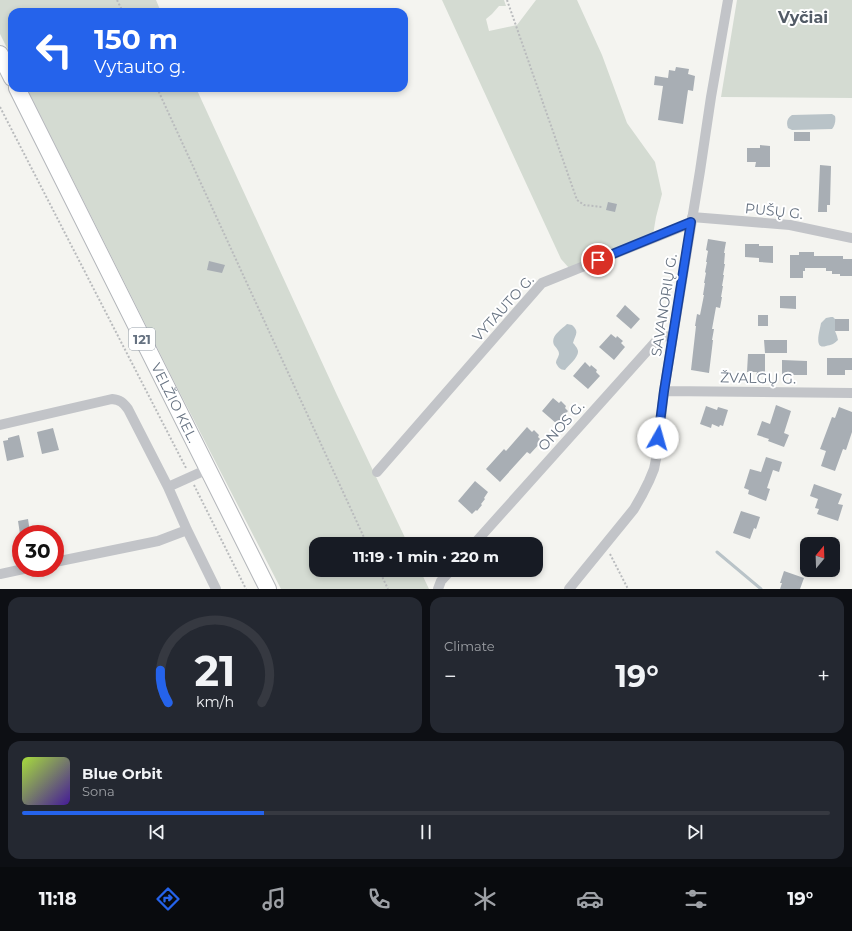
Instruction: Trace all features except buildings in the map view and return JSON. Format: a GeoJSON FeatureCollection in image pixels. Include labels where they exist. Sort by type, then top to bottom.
{"type":"FeatureCollection","features":[{"type":"Feature","properties":{"kind":"main road"},"geometry":{"type":"LineString","coordinates":[[0,54],[8,70]]}},
{"type":"Feature","properties":{"kind":"main road","name":"VELŽIO KEL."},"geometry":{"type":"LineString","coordinates":[[19,92],[268,589]]}},
{"type":"Feature","properties":{"kind":"street","name":"SAVANORIŲ G."},"geometry":{"type":"LineString","coordinates":[[569,589],[634,509],[654,469],[664,391],[728,0]]}},
{"type":"Feature","properties":{"kind":"street","name":"PUŠŲ G."},"geometry":{"type":"LineString","coordinates":[[692,220],[790,224],[852,238]]}},
{"type":"Feature","properties":{"kind":"street","name":"VYTAUTO G."},"geometry":{"type":"LineString","coordinates":[[377,472],[542,283],[692,220]]}},
{"type":"Feature","properties":{"kind":"street","name":"ONOS G."},"geometry":{"type":"LineString","coordinates":[[480,537],[657,340],[663,336],[673,337]]}},
{"type":"Feature","properties":{"kind":"street","name":"ŽVALGŲ G."},"geometry":{"type":"LineString","coordinates":[[664,391],[852,393]]}},
{"type":"Feature","properties":{"kind":"street"},"geometry":{"type":"LineString","coordinates":[[0,425],[112,400],[119,400],[128,409],[168,487],[216,589]]}},
{"type":"Feature","properties":{"kind":"street"},"geometry":{"type":"LineString","coordinates":[[168,487],[208,469]]}},
{"type":"Feature","properties":{"kind":"street"},"geometry":{"type":"LineString","coordinates":[[64,560],[158,541],[187,530]]}},
{"type":"Feature","properties":{"kind":"street"},"geometry":{"type":"LineString","coordinates":[[0,574],[12,571]]}},
{"type":"Feature","properties":{"kind":"street"},"geometry":{"type":"LineString","coordinates":[[438,589],[441,581],[445,577]]}},
{"type":"Feature","properties":{"kind":"path"},"geometry":{"type":"LineString","coordinates":[[507,0],[577,200],[584,204],[602,207]]}},
{"type":"Feature","properties":{"kind":"path"},"geometry":{"type":"LineString","coordinates":[[159,92],[364,537]]}},
{"type":"Feature","properties":{"kind":"path"},"geometry":{"type":"LineString","coordinates":[[0,107],[246,589]]}},
{"type":"Feature","properties":{"kind":"path"},"geometry":{"type":"LineString","coordinates":[[605,544],[628,589]]}},
{"type":"Feature","properties":{"kind":"path"},"geometry":{"type":"LineString","coordinates":[[382,577],[388,589]]}},
{"type":"Feature","properties":{"kind":"shaded area"},"geometry":{"type":"Polygon","coordinates":[[[0,0],[156,0],[159,8],[8,8],[8,50],[0,34],[0,0]]]}},
{"type":"Feature","properties":{"kind":"shaded area"},"geometry":{"type":"Polygon","coordinates":[[[442,0],[504,0],[506,6],[499,6],[486,19],[489,31],[517,25],[536,0],[577,0],[602,55],[627,123],[655,162],[662,194],[653,235],[569,268],[561,259],[442,0]]]}},
{"type":"Feature","properties":{"kind":"shaded area"},"geometry":{"type":"Polygon","coordinates":[[[737,0],[852,0],[852,98],[721,97],[737,0]]]}},
{"type":"Feature","properties":{"kind":"shaded area"},"geometry":{"type":"Polygon","coordinates":[[[29,92],[198,92],[337,395],[405,537],[309,537],[309,577],[423,577],[429,589],[281,589],[179,391],[29,92]]]}},
{"type":"Feature","properties":{"kind":"shaded area"},"geometry":{"type":"Polygon","coordinates":[[[832,114],[835,116],[835,125],[832,129],[792,130],[787,126],[788,119],[792,115],[832,114]]]}},
{"type":"Feature","properties":{"kind":"shaded area"},"geometry":{"type":"Polygon","coordinates":[[[833,317],[835,319],[835,331],[838,340],[831,345],[822,346],[818,342],[821,323],[826,318],[833,317]]]}},
{"type":"Feature","properties":{"kind":"shaded area"},"geometry":{"type":"Polygon","coordinates":[[[567,324],[572,325],[576,330],[573,343],[578,353],[575,359],[565,370],[559,368],[556,363],[559,353],[553,342],[557,333],[567,324]]]}},
{"type":"Feature","properties":{"kind":"waterway"},"geometry":{"type":"LineString","coordinates":[[717,552],[761,589]]}},
{"type":"Feature","properties":{"kind":"district","name":"Vyčiai"},"geometry":{"type":"Point","coordinates":[803,17]}},
{"type":"Feature","properties":{"kind":"route"},"geometry":{"type":"LineString","coordinates":[[598,260],[691,222],[658,438]]}}]}
